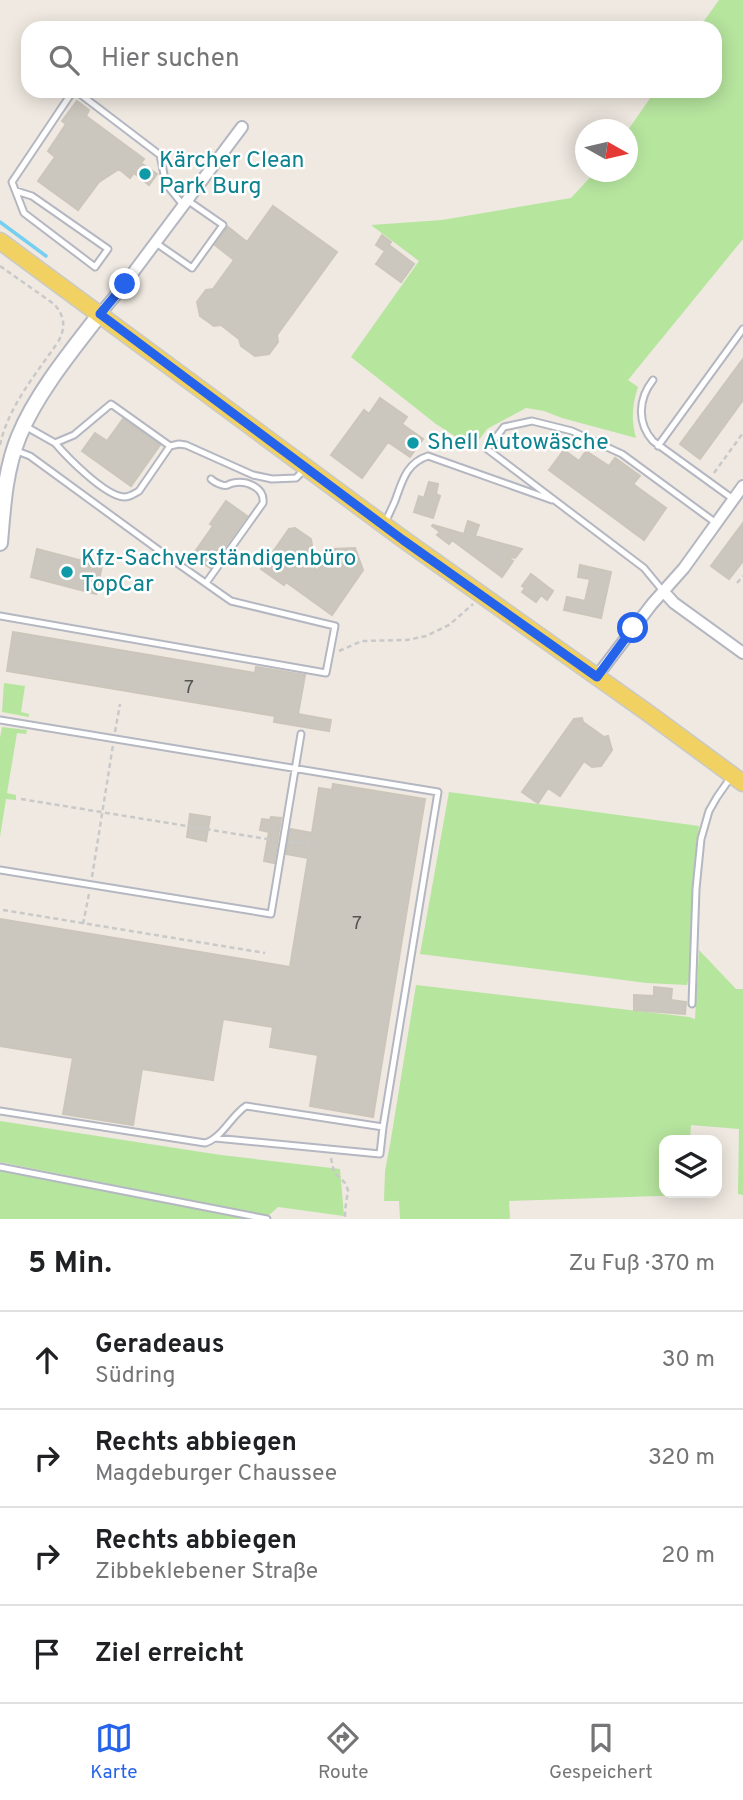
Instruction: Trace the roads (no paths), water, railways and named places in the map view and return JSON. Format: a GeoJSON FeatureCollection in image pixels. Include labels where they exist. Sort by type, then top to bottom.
{"type":"FeatureCollection","features":[{"type":"Feature","properties":{"kind":"main road"},"geometry":{"type":"LineString","coordinates":[[0,241],[384,526],[737,779]]}},
{"type":"Feature","properties":{"kind":"street"},"geometry":{"type":"LineString","coordinates":[[0,543],[5,489],[14,450],[38,401],[71,352],[242,127]]}},
{"type":"Feature","properties":{"kind":"street"},"geometry":{"type":"LineString","coordinates":[[597,677],[645,612],[684,568],[743,486]]}},
{"type":"Feature","properties":{"kind":"street"},"geometry":{"type":"LineString","coordinates":[[663,591],[674,603],[743,653]]}},
{"type":"Feature","properties":{"kind":"lane"},"geometry":{"type":"LineString","coordinates":[[16,191],[33,196],[108,248],[95,267],[24,213],[12,182],[70,98]]}},
{"type":"Feature","properties":{"kind":"lane"},"geometry":{"type":"LineString","coordinates":[[84,98],[160,155],[166,184],[185,203],[223,225],[192,268],[155,243]]}},
{"type":"Feature","properties":{"kind":"lane"},"geometry":{"type":"LineString","coordinates":[[659,446],[743,329]]}},
{"type":"Feature","properties":{"kind":"lane"},"geometry":{"type":"LineString","coordinates":[[653,380],[643,397],[641,416],[646,434],[733,499]]}},
{"type":"Feature","properties":{"kind":"lane"},"geometry":{"type":"LineString","coordinates":[[55,443],[74,435],[111,404],[170,446]]}},
{"type":"Feature","properties":{"kind":"lane"},"geometry":{"type":"LineString","coordinates":[[663,591],[644,568],[487,449],[504,427],[532,421],[572,431],[622,454],[716,523]]}},
{"type":"Feature","properties":{"kind":"lane"},"geometry":{"type":"LineString","coordinates":[[24,426],[55,443],[77,467],[115,495],[123,497],[139,491],[170,446],[179,444],[253,475],[272,479],[296,478],[306,468]]}},
{"type":"Feature","properties":{"kind":"lane"},"geometry":{"type":"LineString","coordinates":[[0,616],[326,673],[335,626],[231,601],[30,456],[14,450]]}},
{"type":"Feature","properties":{"kind":"lane"},"geometry":{"type":"LineString","coordinates":[[384,526],[396,500],[401,480],[413,464],[428,456],[557,502]]}},
{"type":"Feature","properties":{"kind":"lane"},"geometry":{"type":"LineString","coordinates":[[206,583],[264,497],[257,488],[237,482],[222,485],[211,480]]}},
{"type":"Feature","properties":{"kind":"lane"},"geometry":{"type":"LineString","coordinates":[[0,720],[438,792],[380,1154],[215,1138]]}},
{"type":"Feature","properties":{"kind":"lane"},"geometry":{"type":"LineString","coordinates":[[0,870],[271,914],[301,734]]}},
{"type":"Feature","properties":{"kind":"lane"},"geometry":{"type":"LineString","coordinates":[[692,1004],[696,889],[701,839],[709,811],[717,797],[737,779]]}},
{"type":"Feature","properties":{"kind":"lane"},"geometry":{"type":"LineString","coordinates":[[0,1111],[199,1143],[211,1141],[241,1109],[251,1105],[383,1127]]}},
{"type":"Feature","properties":{"kind":"lane"},"geometry":{"type":"LineString","coordinates":[[0,1167],[267,1219]]}},
{"type":"Feature","properties":{"kind":"waterway"},"geometry":{"type":"LineString","coordinates":[[0,222],[46,256]]}},
{"type":"Feature","properties":{"kind":"place","name":"Kärcher Clean Park Burg"},"geometry":{"type":"Point","coordinates":[145,174]}},
{"type":"Feature","properties":{"kind":"place","name":"Shell Autowäsche"},"geometry":{"type":"Point","coordinates":[413,443]}},
{"type":"Feature","properties":{"kind":"place","name":"Kfz-Sachverständigenbüro TopCar"},"geometry":{"type":"Point","coordinates":[67,572]}}]}
